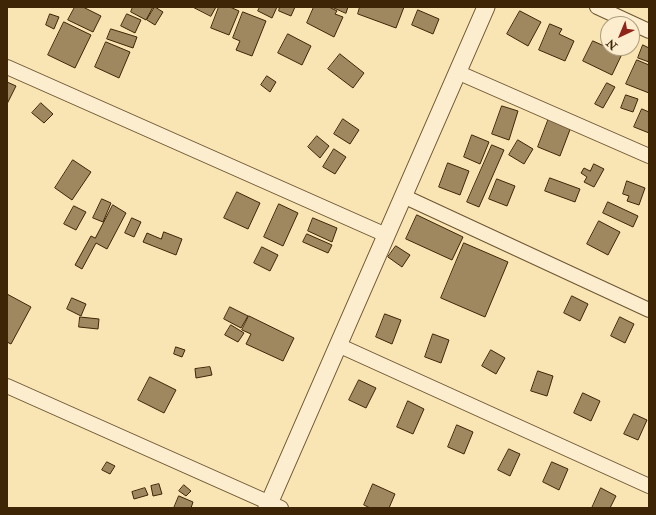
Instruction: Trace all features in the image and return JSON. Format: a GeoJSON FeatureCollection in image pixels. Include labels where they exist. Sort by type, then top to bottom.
{"type":"FeatureCollection","features":[{"type":"Feature","properties":{"kind":"street"},"geometry":{"type":"LineString","coordinates":[[7,386],[273,506],[338,345],[486,7]]}},
{"type":"Feature","properties":{"kind":"street"},"geometry":{"type":"LineString","coordinates":[[597,7],[649,30]]}},
{"type":"Feature","properties":{"kind":"street"},"geometry":{"type":"LineString","coordinates":[[7,67],[386,236]]}},
{"type":"Feature","properties":{"kind":"street"},"geometry":{"type":"LineString","coordinates":[[458,72],[649,156]]}},
{"type":"Feature","properties":{"kind":"street"},"geometry":{"type":"LineString","coordinates":[[403,196],[649,310]]}},
{"type":"Feature","properties":{"kind":"street"},"geometry":{"type":"LineString","coordinates":[[338,345],[649,486]]}},
{"type":"Feature","properties":{"kind":"building"},"geometry":{"type":"Polygon","coordinates":[[[75,7],[83,7],[101,16],[93,32],[68,20],[75,7]]]}},
{"type":"Feature","properties":{"kind":"building"},"geometry":{"type":"Polygon","coordinates":[[[133,7],[153,7],[146,20],[131,12],[133,7]]]}},
{"type":"Feature","properties":{"kind":"building"},"geometry":{"type":"Polygon","coordinates":[[[155,7],[163,12],[155,25],[147,20],[155,7]]]}},
{"type":"Feature","properties":{"kind":"building"},"geometry":{"type":"Polygon","coordinates":[[[193,7],[216,7],[211,16],[193,7]]]}},
{"type":"Feature","properties":{"kind":"building"},"geometry":{"type":"Polygon","coordinates":[[[219,7],[230,7],[239,11],[229,35],[211,28],[219,7]]]}},
{"type":"Feature","properties":{"kind":"building"},"geometry":{"type":"Polygon","coordinates":[[[260,7],[277,7],[272,18],[258,11],[260,7]]]}},
{"type":"Feature","properties":{"kind":"building"},"geometry":{"type":"Polygon","coordinates":[[[280,7],[295,7],[291,16],[279,11],[280,7]]]}},
{"type":"Feature","properties":{"kind":"building"},"geometry":{"type":"Polygon","coordinates":[[[314,7],[329,7],[337,11],[335,14],[343,17],[334,37],[307,23],[314,7]]]}},
{"type":"Feature","properties":{"kind":"building"},"geometry":{"type":"Polygon","coordinates":[[[332,7],[348,7],[346,13],[332,7]]]}},
{"type":"Feature","properties":{"kind":"building"},"geometry":{"type":"Polygon","coordinates":[[[360,7],[404,7],[396,28],[358,14],[360,7]]]}},
{"type":"Feature","properties":{"kind":"building"},"geometry":{"type":"Polygon","coordinates":[[[418,10],[439,19],[433,34],[412,25],[418,10]]]}},
{"type":"Feature","properties":{"kind":"building"},"geometry":{"type":"Polygon","coordinates":[[[520,11],[541,22],[528,46],[507,34],[520,11]]]}},
{"type":"Feature","properties":{"kind":"building"},"geometry":{"type":"Polygon","coordinates":[[[243,12],[266,21],[252,56],[236,50],[240,41],[233,38],[243,12]]]}},
{"type":"Feature","properties":{"kind":"building"},"geometry":{"type":"Polygon","coordinates":[[[50,14],[59,17],[54,29],[46,25],[50,14]]]}},
{"type":"Feature","properties":{"kind":"building"},"geometry":{"type":"Polygon","coordinates":[[[127,14],[141,20],[135,33],[121,26],[127,14]]]}},
{"type":"Feature","properties":{"kind":"building"},"geometry":{"type":"Polygon","coordinates":[[[64,22],[91,35],[75,68],[48,55],[64,22]]]}},
{"type":"Feature","properties":{"kind":"building"},"geometry":{"type":"Polygon","coordinates":[[[550,24],[562,29],[559,34],[574,41],[565,61],[539,50],[550,24]]]}},
{"type":"Feature","properties":{"kind":"building"},"geometry":{"type":"Polygon","coordinates":[[[111,29],[137,37],[133,48],[107,39],[111,29]]]}},
{"type":"Feature","properties":{"kind":"building"},"geometry":{"type":"Polygon","coordinates":[[[288,34],[311,46],[302,65],[278,53],[288,34]]]}},
{"type":"Feature","properties":{"kind":"building"},"geometry":{"type":"Polygon","coordinates":[[[593,41],[600,44],[600,56],[621,56],[612,75],[583,61],[593,41]]]}},
{"type":"Feature","properties":{"kind":"building"},"geometry":{"type":"Polygon","coordinates":[[[106,42],[130,52],[119,78],[95,67],[106,42]]]}},
{"type":"Feature","properties":{"kind":"building"},"geometry":{"type":"Polygon","coordinates":[[[643,45],[649,48],[649,62],[638,58],[643,45]]]}},
{"type":"Feature","properties":{"kind":"building"},"geometry":{"type":"Polygon","coordinates":[[[340,54],[364,73],[353,88],[328,69],[340,54]]]}},
{"type":"Feature","properties":{"kind":"building"},"geometry":{"type":"Polygon","coordinates":[[[637,60],[649,65],[649,93],[626,84],[637,60]]]}},
{"type":"Feature","properties":{"kind":"building"},"geometry":{"type":"Polygon","coordinates":[[[267,76],[276,82],[270,92],[261,85],[267,76]]]}},
{"type":"Feature","properties":{"kind":"building"},"geometry":{"type":"Polygon","coordinates":[[[7,82],[16,86],[7,104],[7,82]]]}},
{"type":"Feature","properties":{"kind":"building"},"geometry":{"type":"Polygon","coordinates":[[[607,83],[615,87],[603,108],[595,104],[607,83]]]}},
{"type":"Feature","properties":{"kind":"building"},"geometry":{"type":"Polygon","coordinates":[[[626,95],[638,99],[633,112],[621,108],[626,95]]]}},
{"type":"Feature","properties":{"kind":"building"},"geometry":{"type":"Polygon","coordinates":[[[41,103],[53,114],[44,123],[32,113],[41,103]]]}},
{"type":"Feature","properties":{"kind":"building"},"geometry":{"type":"Polygon","coordinates":[[[502,106],[518,111],[509,140],[492,134],[502,106]]]}},
{"type":"Feature","properties":{"kind":"building"},"geometry":{"type":"Polygon","coordinates":[[[642,109],[649,112],[649,133],[634,127],[642,109]]]}},
{"type":"Feature","properties":{"kind":"building"},"geometry":{"type":"Polygon","coordinates":[[[549,118],[571,127],[560,156],[538,147],[549,118]]]}},
{"type":"Feature","properties":{"kind":"building"},"geometry":{"type":"Polygon","coordinates":[[[343,119],[359,130],[350,144],[334,134],[343,119]]]}},
{"type":"Feature","properties":{"kind":"building"},"geometry":{"type":"Polygon","coordinates":[[[472,135],[489,142],[480,164],[464,157],[472,135]]]}},
{"type":"Feature","properties":{"kind":"building"},"geometry":{"type":"Polygon","coordinates":[[[317,136],[329,146],[320,158],[308,147],[317,136]]]}},
{"type":"Feature","properties":{"kind":"building"},"geometry":{"type":"Polygon","coordinates":[[[518,140],[533,149],[524,164],[509,155],[518,140]]]}},
{"type":"Feature","properties":{"kind":"building"},"geometry":{"type":"Polygon","coordinates":[[[492,145],[504,150],[479,207],[467,202],[492,145]]]}},
{"type":"Feature","properties":{"kind":"building"},"geometry":{"type":"Polygon","coordinates":[[[334,149],[346,157],[335,174],[323,167],[334,149]]]}},
{"type":"Feature","properties":{"kind":"building"},"geometry":{"type":"Polygon","coordinates":[[[73,160],[91,172],[72,200],[55,188],[73,160]]]}},
{"type":"Feature","properties":{"kind":"building"},"geometry":{"type":"Polygon","coordinates":[[[448,163],[469,171],[460,195],[439,187],[448,163]]]}},
{"type":"Feature","properties":{"kind":"building"},"geometry":{"type":"Polygon","coordinates":[[[594,164],[604,169],[594,187],[584,182],[587,177],[581,173],[584,168],[590,171],[594,164]]]}},
{"type":"Feature","properties":{"kind":"building"},"geometry":{"type":"Polygon","coordinates":[[[550,178],[580,189],[575,202],[545,191],[550,178]]]}},
{"type":"Feature","properties":{"kind":"building"},"geometry":{"type":"Polygon","coordinates":[[[497,179],[515,186],[507,206],[489,199],[497,179]]]}},
{"type":"Feature","properties":{"kind":"building"},"geometry":{"type":"Polygon","coordinates":[[[627,181],[645,188],[639,205],[627,201],[629,196],[623,194],[627,181]]]}},
{"type":"Feature","properties":{"kind":"building"},"geometry":{"type":"Polygon","coordinates":[[[237,192],[260,203],[248,229],[224,218],[237,192]]]}},
{"type":"Feature","properties":{"kind":"building"},"geometry":{"type":"Polygon","coordinates":[[[102,199],[111,203],[103,222],[93,218],[102,199]]]}},
{"type":"Feature","properties":{"kind":"building"},"geometry":{"type":"Polygon","coordinates":[[[608,202],[638,216],[633,227],[603,213],[608,202]]]}},
{"type":"Feature","properties":{"kind":"building"},"geometry":{"type":"Polygon","coordinates":[[[279,204],[298,213],[283,246],[264,237],[279,204]]]}},
{"type":"Feature","properties":{"kind":"building"},"geometry":{"type":"Polygon","coordinates":[[[113,205],[126,213],[107,249],[96,243],[82,269],[75,265],[91,236],[95,238],[113,205]]]}},
{"type":"Feature","properties":{"kind":"building"},"geometry":{"type":"Polygon","coordinates":[[[74,206],[86,212],[76,230],[64,224],[74,206]]]}},
{"type":"Feature","properties":{"kind":"building"},"geometry":{"type":"Polygon","coordinates":[[[417,215],[463,237],[452,260],[406,239],[417,215]]]}},
{"type":"Feature","properties":{"kind":"building"},"geometry":{"type":"Polygon","coordinates":[[[132,218],[141,222],[134,237],[125,233],[132,218]]]}},
{"type":"Feature","properties":{"kind":"building"},"geometry":{"type":"Polygon","coordinates":[[[313,218],[337,228],[332,242],[308,231],[313,218]]]}},
{"type":"Feature","properties":{"kind":"building"},"geometry":{"type":"Polygon","coordinates":[[[599,221],[620,232],[608,255],[587,244],[599,221]]]}},
{"type":"Feature","properties":{"kind":"building"},"geometry":{"type":"Polygon","coordinates":[[[164,232],[182,239],[176,255],[143,242],[147,233],[161,239],[164,232]]]}},
{"type":"Feature","properties":{"kind":"building"},"geometry":{"type":"Polygon","coordinates":[[[307,234],[332,245],[328,253],[303,242],[307,234]]]}},
{"type":"Feature","properties":{"kind":"building"},"geometry":{"type":"Polygon","coordinates":[[[464,243],[508,262],[485,317],[441,298],[464,243]]]}},
{"type":"Feature","properties":{"kind":"building"},"geometry":{"type":"Polygon","coordinates":[[[396,246],[410,255],[402,267],[388,257],[396,246]]]}},
{"type":"Feature","properties":{"kind":"building"},"geometry":{"type":"Polygon","coordinates":[[[262,247],[278,255],[270,271],[254,263],[262,247]]]}},
{"type":"Feature","properties":{"kind":"building"},"geometry":{"type":"Polygon","coordinates":[[[7,294],[31,307],[11,344],[7,342],[7,294]]]}},
{"type":"Feature","properties":{"kind":"building"},"geometry":{"type":"Polygon","coordinates":[[[572,296],[588,304],[580,321],[564,313],[572,296]]]}},
{"type":"Feature","properties":{"kind":"building"},"geometry":{"type":"Polygon","coordinates":[[[72,298],[86,304],[81,316],[67,309],[72,298]]]}},
{"type":"Feature","properties":{"kind":"building"},"geometry":{"type":"Polygon","coordinates":[[[230,307],[248,316],[241,328],[224,319],[230,307]]]}},
{"type":"Feature","properties":{"kind":"building"},"geometry":{"type":"Polygon","coordinates":[[[385,314],[401,320],[392,344],[376,337],[385,314]]]}},
{"type":"Feature","properties":{"kind":"building"},"geometry":{"type":"Polygon","coordinates":[[[249,316],[294,338],[283,361],[246,344],[251,334],[242,330],[249,316]]]}},
{"type":"Feature","properties":{"kind":"building"},"geometry":{"type":"Polygon","coordinates":[[[80,317],[99,319],[98,329],[79,327],[80,317]]]}},
{"type":"Feature","properties":{"kind":"building"},"geometry":{"type":"Polygon","coordinates":[[[620,317],[634,324],[625,343],[611,336],[620,317]]]}},
{"type":"Feature","properties":{"kind":"building"},"geometry":{"type":"Polygon","coordinates":[[[231,325],[244,333],[238,342],[225,335],[231,325]]]}},
{"type":"Feature","properties":{"kind":"building"},"geometry":{"type":"Polygon","coordinates":[[[433,334],[449,340],[441,363],[425,357],[433,334]]]}},
{"type":"Feature","properties":{"kind":"building"},"geometry":{"type":"Polygon","coordinates":[[[176,347],[185,350],[182,357],[174,354],[176,347]]]}},
{"type":"Feature","properties":{"kind":"building"},"geometry":{"type":"Polygon","coordinates":[[[491,350],[505,358],[496,374],[482,366],[491,350]]]}},
{"type":"Feature","properties":{"kind":"building"},"geometry":{"type":"Polygon","coordinates":[[[210,367],[212,375],[196,378],[195,369],[210,367]]]}},
{"type":"Feature","properties":{"kind":"building"},"geometry":{"type":"Polygon","coordinates":[[[538,371],[553,376],[547,396],[531,391],[538,371]]]}},
{"type":"Feature","properties":{"kind":"building"},"geometry":{"type":"Polygon","coordinates":[[[150,377],[176,390],[164,413],[138,400],[150,377]]]}},
{"type":"Feature","properties":{"kind":"building"},"geometry":{"type":"Polygon","coordinates":[[[359,380],[376,388],[366,408],[349,400],[359,380]]]}},
{"type":"Feature","properties":{"kind":"building"},"geometry":{"type":"Polygon","coordinates":[[[583,393],[600,401],[591,421],[574,413],[583,393]]]}},
{"type":"Feature","properties":{"kind":"building"},"geometry":{"type":"Polygon","coordinates":[[[408,401],[424,409],[413,434],[397,427],[408,401]]]}},
{"type":"Feature","properties":{"kind":"building"},"geometry":{"type":"Polygon","coordinates":[[[634,414],[647,420],[638,440],[624,434],[634,414]]]}},
{"type":"Feature","properties":{"kind":"building"},"geometry":{"type":"Polygon","coordinates":[[[457,425],[473,432],[464,454],[448,447],[457,425]]]}},
{"type":"Feature","properties":{"kind":"building"},"geometry":{"type":"Polygon","coordinates":[[[509,449],[520,454],[510,476],[498,470],[509,449]]]}},
{"type":"Feature","properties":{"kind":"building"},"geometry":{"type":"Polygon","coordinates":[[[107,462],[115,466],[110,474],[102,470],[107,462]]]}},
{"type":"Feature","properties":{"kind":"building"},"geometry":{"type":"Polygon","coordinates":[[[552,462],[568,469],[559,490],[543,482],[552,462]]]}},
{"type":"Feature","properties":{"kind":"building"},"geometry":{"type":"Polygon","coordinates":[[[159,484],[162,494],[153,496],[151,486],[159,484]]]}},
{"type":"Feature","properties":{"kind":"building"},"geometry":{"type":"Polygon","coordinates":[[[373,484],[395,494],[389,508],[370,508],[364,505],[373,484]]]}},
{"type":"Feature","properties":{"kind":"building"},"geometry":{"type":"Polygon","coordinates":[[[184,485],[191,491],[186,496],[179,491],[184,485]]]}},
{"type":"Feature","properties":{"kind":"building"},"geometry":{"type":"Polygon","coordinates":[[[145,488],[148,495],[134,499],[132,492],[145,488]]]}},
{"type":"Feature","properties":{"kind":"building"},"geometry":{"type":"Polygon","coordinates":[[[601,488],[616,496],[610,508],[592,508],[601,488]]]}},
{"type":"Feature","properties":{"kind":"building"},"geometry":{"type":"Polygon","coordinates":[[[179,496],[193,502],[191,508],[174,508],[179,496]]]}}]}
